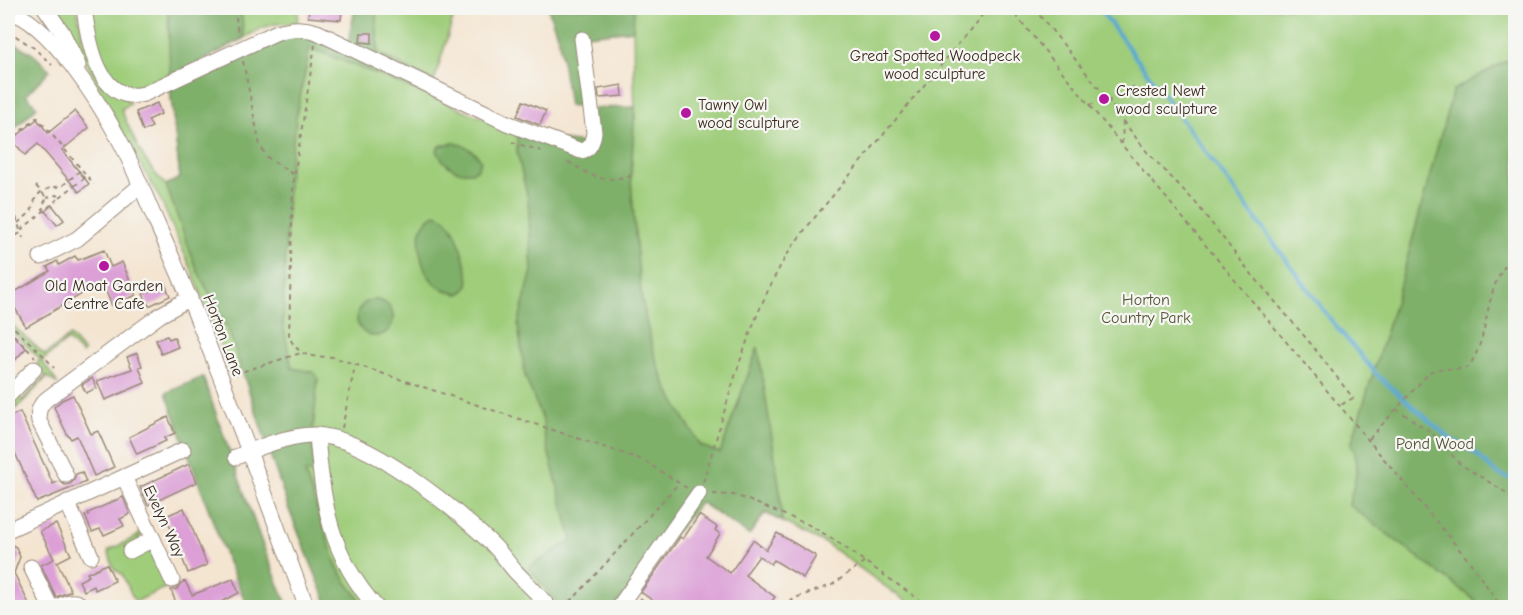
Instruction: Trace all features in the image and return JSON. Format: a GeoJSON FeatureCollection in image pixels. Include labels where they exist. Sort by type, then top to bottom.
{"type":"FeatureCollection","features":[{"type":"Feature","properties":{"kind":"street","name":"Horton Lane"},"geometry":{"type":"LineString","coordinates":[[45,8],[68,43],[86,85],[120,141],[190,298],[242,455],[307,608]]}},
{"type":"Feature","properties":{"kind":"street"},"geometry":{"type":"LineString","coordinates":[[84,8],[89,39],[101,74],[112,86],[131,96],[144,94],[283,30],[303,28],[317,32],[507,123],[580,152],[590,146],[594,132],[582,39]]}},
{"type":"Feature","properties":{"kind":"street","name":"Horton Lane"},"geometry":{"type":"LineString","coordinates":[[8,11],[22,16],[40,29],[86,85]]}},
{"type":"Feature","properties":{"kind":"street"},"geometry":{"type":"LineString","coordinates":[[40,257],[77,239],[140,186]]}},
{"type":"Feature","properties":{"kind":"street"},"geometry":{"type":"LineString","coordinates":[[66,475],[39,421],[38,414],[41,405],[51,395],[160,315],[190,298]]}},
{"type":"Feature","properties":{"kind":"street"},"geometry":{"type":"LineString","coordinates":[[8,396],[34,369]]}},
{"type":"Feature","properties":{"kind":"street"},"geometry":{"type":"LineString","coordinates":[[317,435],[320,470],[335,542],[347,569],[377,608]]}},
{"type":"Feature","properties":{"kind":"street"},"geometry":{"type":"LineString","coordinates":[[242,455],[299,436],[317,435],[339,439],[367,452],[407,475],[443,501],[493,544],[549,608]]}},
{"type":"Feature","properties":{"kind":"street","name":"Evelyn Way"},"geometry":{"type":"LineString","coordinates":[[8,530],[183,450]]}},
{"type":"Feature","properties":{"kind":"street","name":"Evelyn Way"},"geometry":{"type":"LineString","coordinates":[[124,477],[172,580]]}},
{"type":"Feature","properties":{"kind":"street"},"geometry":{"type":"LineString","coordinates":[[618,608],[699,493]]}},
{"type":"Feature","properties":{"kind":"street"},"geometry":{"type":"LineString","coordinates":[[67,502],[91,556]]}},
{"type":"Feature","properties":{"kind":"street"},"geometry":{"type":"LineString","coordinates":[[130,551],[153,539]]}},
{"type":"Feature","properties":{"kind":"street"},"geometry":{"type":"LineString","coordinates":[[31,567],[53,608],[72,601],[79,602],[84,608]]}},
{"type":"Feature","properties":{"kind":"path"},"geometry":{"type":"LineString","coordinates":[[235,8],[240,50],[260,146],[267,157],[294,175]]}},
{"type":"Feature","properties":{"kind":"path"},"geometry":{"type":"LineString","coordinates":[[931,608],[830,537],[800,521],[734,495],[699,493],[752,329],[785,258],[816,216],[988,8]]}},
{"type":"Feature","properties":{"kind":"path"},"geometry":{"type":"LineString","coordinates":[[1010,8],[1470,562],[1502,608]]}},
{"type":"Feature","properties":{"kind":"path"},"geometry":{"type":"LineString","coordinates":[[1034,8],[1109,101],[1141,145],[1195,202],[1353,398],[1341,406]]}},
{"type":"Feature","properties":{"kind":"path"},"geometry":{"type":"LineString","coordinates":[[317,32],[294,175],[289,337],[301,353],[308,356],[333,357],[643,460],[679,483],[576,596],[561,608]]}},
{"type":"Feature","properties":{"kind":"path"},"geometry":{"type":"LineString","coordinates":[[1089,105],[1109,101],[1127,93],[1138,84]]}},
{"type":"Feature","properties":{"kind":"path"},"geometry":{"type":"LineString","coordinates":[[8,142],[37,117],[93,184]]}},
{"type":"Feature","properties":{"kind":"path"},"geometry":{"type":"LineString","coordinates":[[1122,145],[1123,121]]}},
{"type":"Feature","properties":{"kind":"path"},"geometry":{"type":"LineString","coordinates":[[512,142],[543,152]]}},
{"type":"Feature","properties":{"kind":"path"},"geometry":{"type":"LineString","coordinates":[[563,159],[596,178],[614,179],[631,176]]}},
{"type":"Feature","properties":{"kind":"path"},"geometry":{"type":"LineString","coordinates":[[18,223],[31,212],[36,197],[41,192],[62,186],[81,170]]}},
{"type":"Feature","properties":{"kind":"path"},"geometry":{"type":"LineString","coordinates":[[8,239],[21,232],[87,176]]}},
{"type":"Feature","properties":{"kind":"path"},"geometry":{"type":"LineString","coordinates":[[36,186],[47,198]]}},
{"type":"Feature","properties":{"kind":"path"},"geometry":{"type":"LineString","coordinates":[[8,191],[23,238]]}},
{"type":"Feature","properties":{"kind":"path"},"geometry":{"type":"LineString","coordinates":[[44,211],[42,206],[47,198],[54,195],[60,197]]}},
{"type":"Feature","properties":{"kind":"path"},"geometry":{"type":"LineString","coordinates":[[1369,439],[1435,369],[1464,369],[1473,361],[1494,288],[1509,260],[1515,255]]}},
{"type":"Feature","properties":{"kind":"path"},"geometry":{"type":"LineString","coordinates":[[8,322],[54,368]]}},
{"type":"Feature","properties":{"kind":"path"},"geometry":{"type":"LineString","coordinates":[[8,329],[38,360],[34,364],[34,369]]}},
{"type":"Feature","properties":{"kind":"path"},"geometry":{"type":"LineString","coordinates":[[233,374],[301,353]]}},
{"type":"Feature","properties":{"kind":"path"},"geometry":{"type":"LineString","coordinates":[[339,439],[355,365]]}},
{"type":"Feature","properties":{"kind":"path"},"geometry":{"type":"LineString","coordinates":[[1396,409],[1431,432],[1460,464],[1502,490],[1515,502]]}},
{"type":"Feature","properties":{"kind":"path"},"geometry":{"type":"LineString","coordinates":[[783,608],[795,598],[832,585],[865,561]]}},
{"type":"Feature","properties":{"kind":"green space","name":"Horton Country Park"},"geometry":{"type":"Polygon","coordinates":[[[56,8],[77,8],[83,40],[130,104],[121,109],[130,130],[139,150],[166,185],[180,178],[170,88],[290,35],[319,50],[577,157],[635,119],[633,30],[558,37],[548,8],[1515,8],[1515,607],[914,607],[825,543],[765,513],[749,535],[698,501],[614,607],[329,607],[288,507],[242,369],[235,371],[233,361],[227,362],[194,275],[160,199],[119,126],[72,34],[70,35],[54,10],[56,8]]]}},
{"type":"Feature","properties":{"kind":"green space"},"geometry":{"type":"Polygon","coordinates":[[[91,8],[299,8],[297,23],[275,24],[262,28],[170,78],[141,89],[128,87],[116,80],[108,71],[99,52],[91,8]]]}},
{"type":"Feature","properties":{"kind":"green space"},"geometry":{"type":"Polygon","coordinates":[[[168,8],[241,8],[244,38],[170,78],[168,8]]]}},
{"type":"Feature","properties":{"kind":"green space"},"geometry":{"type":"Polygon","coordinates":[[[355,8],[376,8],[378,53],[434,82],[429,95],[310,48],[297,112],[288,178],[283,324],[292,368],[313,372],[318,378],[312,441],[315,473],[305,473],[337,567],[366,607],[329,607],[288,507],[229,332],[196,268],[166,185],[180,178],[170,88],[278,39],[300,35],[348,44],[355,8]]]}},
{"type":"Feature","properties":{"kind":"green space"},"geometry":{"type":"Polygon","coordinates":[[[376,8],[456,8],[434,82],[378,53],[376,8]]]}},
{"type":"Feature","properties":{"kind":"green space"},"geometry":{"type":"Polygon","coordinates":[[[548,8],[634,8],[633,30],[577,36],[584,105],[569,106],[559,41],[548,8]]]}},
{"type":"Feature","properties":{"kind":"green space"},"geometry":{"type":"Polygon","coordinates":[[[8,39],[33,54],[50,70],[26,95],[37,107],[8,135],[8,39]]]}},
{"type":"Feature","properties":{"kind":"green space","name":"Pond Wood"},"geometry":{"type":"Polygon","coordinates":[[[1515,56],[1516,596],[1513,598],[1515,607],[1481,607],[1349,505],[1357,467],[1355,452],[1351,444],[1397,296],[1453,90],[1515,56]]]}},
{"type":"Feature","properties":{"kind":"green space"},"geometry":{"type":"Polygon","coordinates":[[[635,107],[631,176],[636,239],[640,287],[655,356],[671,396],[701,446],[720,453],[758,347],[780,491],[782,521],[765,513],[749,535],[701,502],[614,607],[561,607],[528,568],[572,540],[544,435],[543,421],[525,376],[518,324],[532,271],[528,199],[517,152],[517,133],[582,143],[587,141],[594,108],[635,107]]]}},
{"type":"Feature","properties":{"kind":"green space"},"geometry":{"type":"Polygon","coordinates":[[[454,143],[469,148],[478,156],[481,160],[477,170],[459,171],[443,161],[437,150],[439,146],[454,143]]]}},
{"type":"Feature","properties":{"kind":"green space"},"geometry":{"type":"Polygon","coordinates":[[[435,214],[443,217],[449,223],[461,248],[469,281],[468,287],[458,294],[439,287],[430,278],[422,262],[420,235],[428,219],[435,214]]]}},
{"type":"Feature","properties":{"kind":"green space"},"geometry":{"type":"Polygon","coordinates":[[[375,300],[388,305],[393,318],[388,331],[375,336],[362,331],[357,318],[362,305],[375,300]]]}},
{"type":"Feature","properties":{"kind":"green space"},"geometry":{"type":"Polygon","coordinates":[[[8,321],[45,355],[70,336],[84,352],[82,354],[68,340],[42,361],[58,384],[47,377],[8,417],[17,405],[12,399],[16,395],[22,400],[46,376],[37,364],[40,359],[8,327],[8,321]]]}},
{"type":"Feature","properties":{"kind":"green space"},"geometry":{"type":"Polygon","coordinates":[[[203,377],[263,546],[288,607],[248,607],[227,560],[166,393],[203,377]]]}},
{"type":"Feature","properties":{"kind":"green space"},"geometry":{"type":"Polygon","coordinates":[[[136,513],[143,534],[138,540],[143,549],[150,549],[169,586],[135,602],[122,574],[114,569],[108,551],[138,536],[140,530],[133,514],[136,513]]]}},
{"type":"Feature","properties":{"kind":"building"},"geometry":{"type":"Polygon","coordinates":[[[309,8],[340,8],[342,9],[341,20],[308,17],[309,8]]]}},
{"type":"Feature","properties":{"kind":"building"},"geometry":{"type":"Polygon","coordinates":[[[361,33],[372,33],[372,43],[360,42],[361,33]]]}},
{"type":"Feature","properties":{"kind":"building"},"geometry":{"type":"Polygon","coordinates":[[[622,85],[623,96],[599,98],[598,89],[622,85]]]}},
{"type":"Feature","properties":{"kind":"building"},"geometry":{"type":"Polygon","coordinates":[[[523,101],[546,111],[540,125],[517,116],[523,101]]]}},
{"type":"Feature","properties":{"kind":"building"},"geometry":{"type":"Polygon","coordinates":[[[157,103],[161,114],[148,120],[152,127],[143,131],[136,112],[157,103]]]}},
{"type":"Feature","properties":{"kind":"building"},"geometry":{"type":"Polygon","coordinates":[[[75,111],[89,128],[62,150],[89,184],[79,192],[38,144],[25,155],[12,140],[37,119],[48,133],[75,111]]]}},
{"type":"Feature","properties":{"kind":"building"},"geometry":{"type":"Polygon","coordinates":[[[52,205],[64,220],[57,225],[45,211],[52,205]]]}},
{"type":"Feature","properties":{"kind":"building"},"geometry":{"type":"Polygon","coordinates":[[[104,250],[111,267],[122,262],[136,295],[112,306],[102,282],[26,327],[8,296],[50,271],[47,267],[57,261],[59,265],[75,256],[78,260],[104,250]]]}},
{"type":"Feature","properties":{"kind":"building"},"geometry":{"type":"Polygon","coordinates":[[[165,284],[170,296],[149,306],[143,294],[165,284]]]}},
{"type":"Feature","properties":{"kind":"building"},"geometry":{"type":"Polygon","coordinates":[[[8,330],[26,348],[8,368],[8,330]]]}},
{"type":"Feature","properties":{"kind":"building"},"geometry":{"type":"Polygon","coordinates":[[[167,336],[169,339],[174,337],[178,347],[161,354],[156,340],[167,336]]]}},
{"type":"Feature","properties":{"kind":"building"},"geometry":{"type":"Polygon","coordinates":[[[137,353],[145,383],[105,400],[97,381],[132,369],[127,357],[137,353]]]}},
{"type":"Feature","properties":{"kind":"building"},"geometry":{"type":"Polygon","coordinates":[[[92,378],[97,388],[86,393],[82,385],[92,378]]]}},
{"type":"Feature","properties":{"kind":"building"},"geometry":{"type":"Polygon","coordinates":[[[73,395],[91,434],[98,431],[114,467],[94,476],[77,436],[71,439],[68,436],[54,407],[73,395]]]}},
{"type":"Feature","properties":{"kind":"building"},"geometry":{"type":"Polygon","coordinates":[[[20,412],[53,484],[59,481],[65,485],[70,484],[76,474],[82,472],[86,482],[37,502],[8,437],[8,424],[11,423],[9,417],[20,412]]]}},
{"type":"Feature","properties":{"kind":"building"},"geometry":{"type":"Polygon","coordinates":[[[168,417],[175,433],[164,438],[166,441],[137,454],[129,437],[168,417]]]}},
{"type":"Feature","properties":{"kind":"building"},"geometry":{"type":"Polygon","coordinates":[[[189,464],[197,482],[148,505],[140,487],[189,464]]]}},
{"type":"Feature","properties":{"kind":"building"},"geometry":{"type":"Polygon","coordinates":[[[123,497],[130,514],[120,519],[124,526],[104,535],[100,529],[92,532],[85,516],[123,497]]]}},
{"type":"Feature","properties":{"kind":"building"},"geometry":{"type":"Polygon","coordinates":[[[184,508],[207,565],[188,573],[166,516],[184,508]]]}},
{"type":"Feature","properties":{"kind":"building"},"geometry":{"type":"Polygon","coordinates":[[[699,515],[717,527],[715,530],[720,534],[706,556],[730,573],[753,540],[766,550],[777,533],[816,556],[803,578],[774,560],[771,564],[759,556],[745,575],[775,597],[767,608],[663,608],[641,592],[680,537],[683,539],[699,515]]]}},
{"type":"Feature","properties":{"kind":"building"},"geometry":{"type":"Polygon","coordinates":[[[56,524],[71,555],[57,562],[71,591],[56,597],[41,565],[54,559],[40,531],[56,524]]]}},
{"type":"Feature","properties":{"kind":"building"},"geometry":{"type":"Polygon","coordinates":[[[8,543],[16,547],[20,557],[14,573],[29,604],[23,608],[8,608],[8,596],[14,594],[9,584],[8,587],[8,543]]]}},
{"type":"Feature","properties":{"kind":"building"},"geometry":{"type":"Polygon","coordinates":[[[107,564],[115,581],[95,590],[94,586],[84,591],[79,581],[89,576],[87,573],[107,564]]]}},
{"type":"Feature","properties":{"kind":"building"},"geometry":{"type":"Polygon","coordinates":[[[233,579],[239,593],[209,608],[178,608],[171,590],[177,589],[185,581],[192,595],[233,579]]]}},
{"type":"Feature","properties":{"kind":"waterway"},"geometry":{"type":"LineString","coordinates":[[1099,8],[1334,324],[1379,377],[1449,438],[1474,452],[1496,473],[1516,481]]}},
{"type":"Feature","properties":{"kind":"place","name":"Great Spotted Woodpeck wood sculpture"},"geometry":{"type":"Point","coordinates":[935,36]}},
{"type":"Feature","properties":{"kind":"place","name":"Crested Newt wood sculpture"},"geometry":{"type":"Point","coordinates":[1104,99]}},
{"type":"Feature","properties":{"kind":"place","name":"Tawny Owl wood sculpture"},"geometry":{"type":"Point","coordinates":[686,113]}},
{"type":"Feature","properties":{"kind":"place","name":"Old Moat Garden Centre Cafe"},"geometry":{"type":"Point","coordinates":[104,266]}}]}
